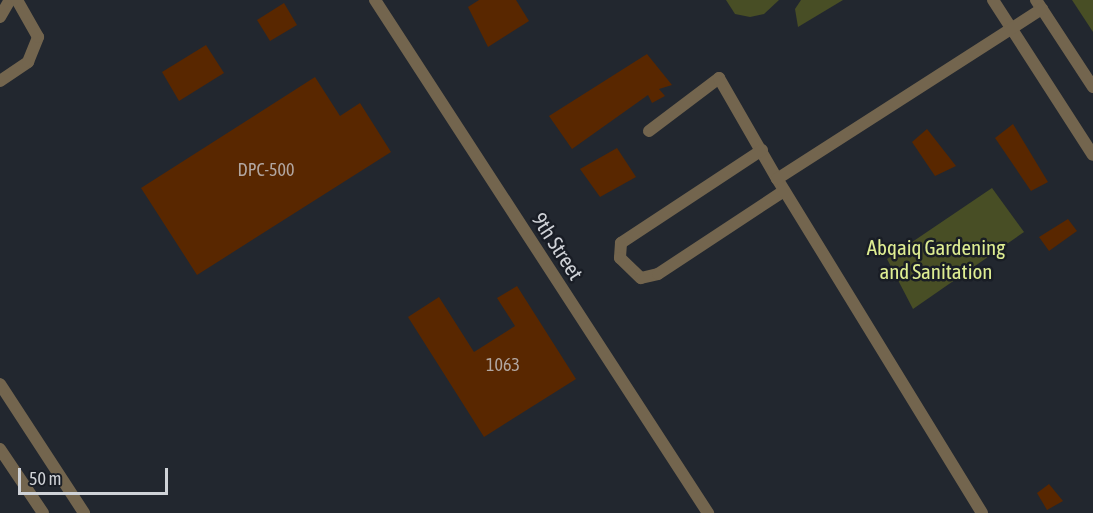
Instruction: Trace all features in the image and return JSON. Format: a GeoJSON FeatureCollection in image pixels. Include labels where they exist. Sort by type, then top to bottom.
{"type":"FeatureCollection","features":[{"type":"Feature","properties":{"kind":"street"},"geometry":{"type":"LineString","coordinates":[[0,17],[10,0]]}},
{"type":"Feature","properties":{"kind":"street"},"geometry":{"type":"LineString","coordinates":[[0,81],[28,62],[38,37],[17,0]]}},
{"type":"Feature","properties":{"kind":"street","name":"9th Street"},"geometry":{"type":"LineString","coordinates":[[375,0],[708,513]]}},
{"type":"Feature","properties":{"kind":"street"},"geometry":{"type":"LineString","coordinates":[[993,0],[1093,155]]}},
{"type":"Feature","properties":{"kind":"street"},"geometry":{"type":"LineString","coordinates":[[777,179],[1013,31],[1039,5],[1093,87]]}},
{"type":"Feature","properties":{"kind":"street"},"geometry":{"type":"LineString","coordinates":[[649,130],[720,78],[784,191],[982,513]]}},
{"type":"Feature","properties":{"kind":"street"},"geometry":{"type":"LineString","coordinates":[[762,150],[621,243],[620,258],[640,278],[658,274],[784,191]]}},
{"type":"Feature","properties":{"kind":"street"},"geometry":{"type":"LineString","coordinates":[[0,384],[84,513]]}},
{"type":"Feature","properties":{"kind":"street"},"geometry":{"type":"LineString","coordinates":[[0,449],[43,513]]}},
{"type":"Feature","properties":{"kind":"green space"},"geometry":{"type":"Polygon","coordinates":[[[726,0],[779,0],[764,14],[750,17],[735,14],[726,0]]]}},
{"type":"Feature","properties":{"kind":"green space"},"geometry":{"type":"Polygon","coordinates":[[[801,0],[843,0],[798,27],[795,9],[801,0]]]}},
{"type":"Feature","properties":{"kind":"green space"},"geometry":{"type":"Polygon","coordinates":[[[1072,0],[1093,0],[1093,32],[1072,0]]]}},
{"type":"Feature","properties":{"kind":"green space","name":"Abqaiq Gardening and Sanitation"},"geometry":{"type":"Polygon","coordinates":[[[992,188],[1024,232],[913,309],[887,259],[992,188]]]}},
{"type":"Feature","properties":{"kind":"building"},"geometry":{"type":"Polygon","coordinates":[[[479,0],[516,0],[529,21],[488,47],[468,7],[479,0]]]}},
{"type":"Feature","properties":{"kind":"building"},"geometry":{"type":"Polygon","coordinates":[[[284,3],[297,25],[270,41],[257,20],[284,3]]]}},
{"type":"Feature","properties":{"kind":"building"},"geometry":{"type":"Polygon","coordinates":[[[206,45],[224,73],[179,101],[162,72],[206,45]]]}},
{"type":"Feature","properties":{"kind":"building"},"geometry":{"type":"Polygon","coordinates":[[[647,54],[672,85],[659,89],[665,96],[652,103],[648,95],[572,149],[549,116],[647,54]]]}},
{"type":"Feature","properties":{"kind":"building"},"geometry":{"type":"Polygon","coordinates":[[[315,77],[340,116],[360,103],[391,152],[197,275],[141,188],[315,77]]]}},
{"type":"Feature","properties":{"kind":"building"},"geometry":{"type":"Polygon","coordinates":[[[1013,124],[1048,182],[1031,191],[995,138],[1013,124]]]}},
{"type":"Feature","properties":{"kind":"building"},"geometry":{"type":"Polygon","coordinates":[[[927,129],[956,166],[935,176],[912,142],[927,129]]]}},
{"type":"Feature","properties":{"kind":"building"},"geometry":{"type":"Polygon","coordinates":[[[617,148],[636,177],[600,197],[580,169],[617,148]]]}},
{"type":"Feature","properties":{"kind":"building"},"geometry":{"type":"Polygon","coordinates":[[[1068,219],[1077,231],[1049,251],[1039,237],[1068,219]]]}},
{"type":"Feature","properties":{"kind":"building"},"geometry":{"type":"Polygon","coordinates":[[[517,286],[576,379],[484,437],[408,317],[439,297],[474,352],[515,326],[497,298],[517,286]]]}},
{"type":"Feature","properties":{"kind":"building"},"geometry":{"type":"Polygon","coordinates":[[[1049,484],[1063,501],[1047,510],[1037,493],[1049,484]]]}}]}
